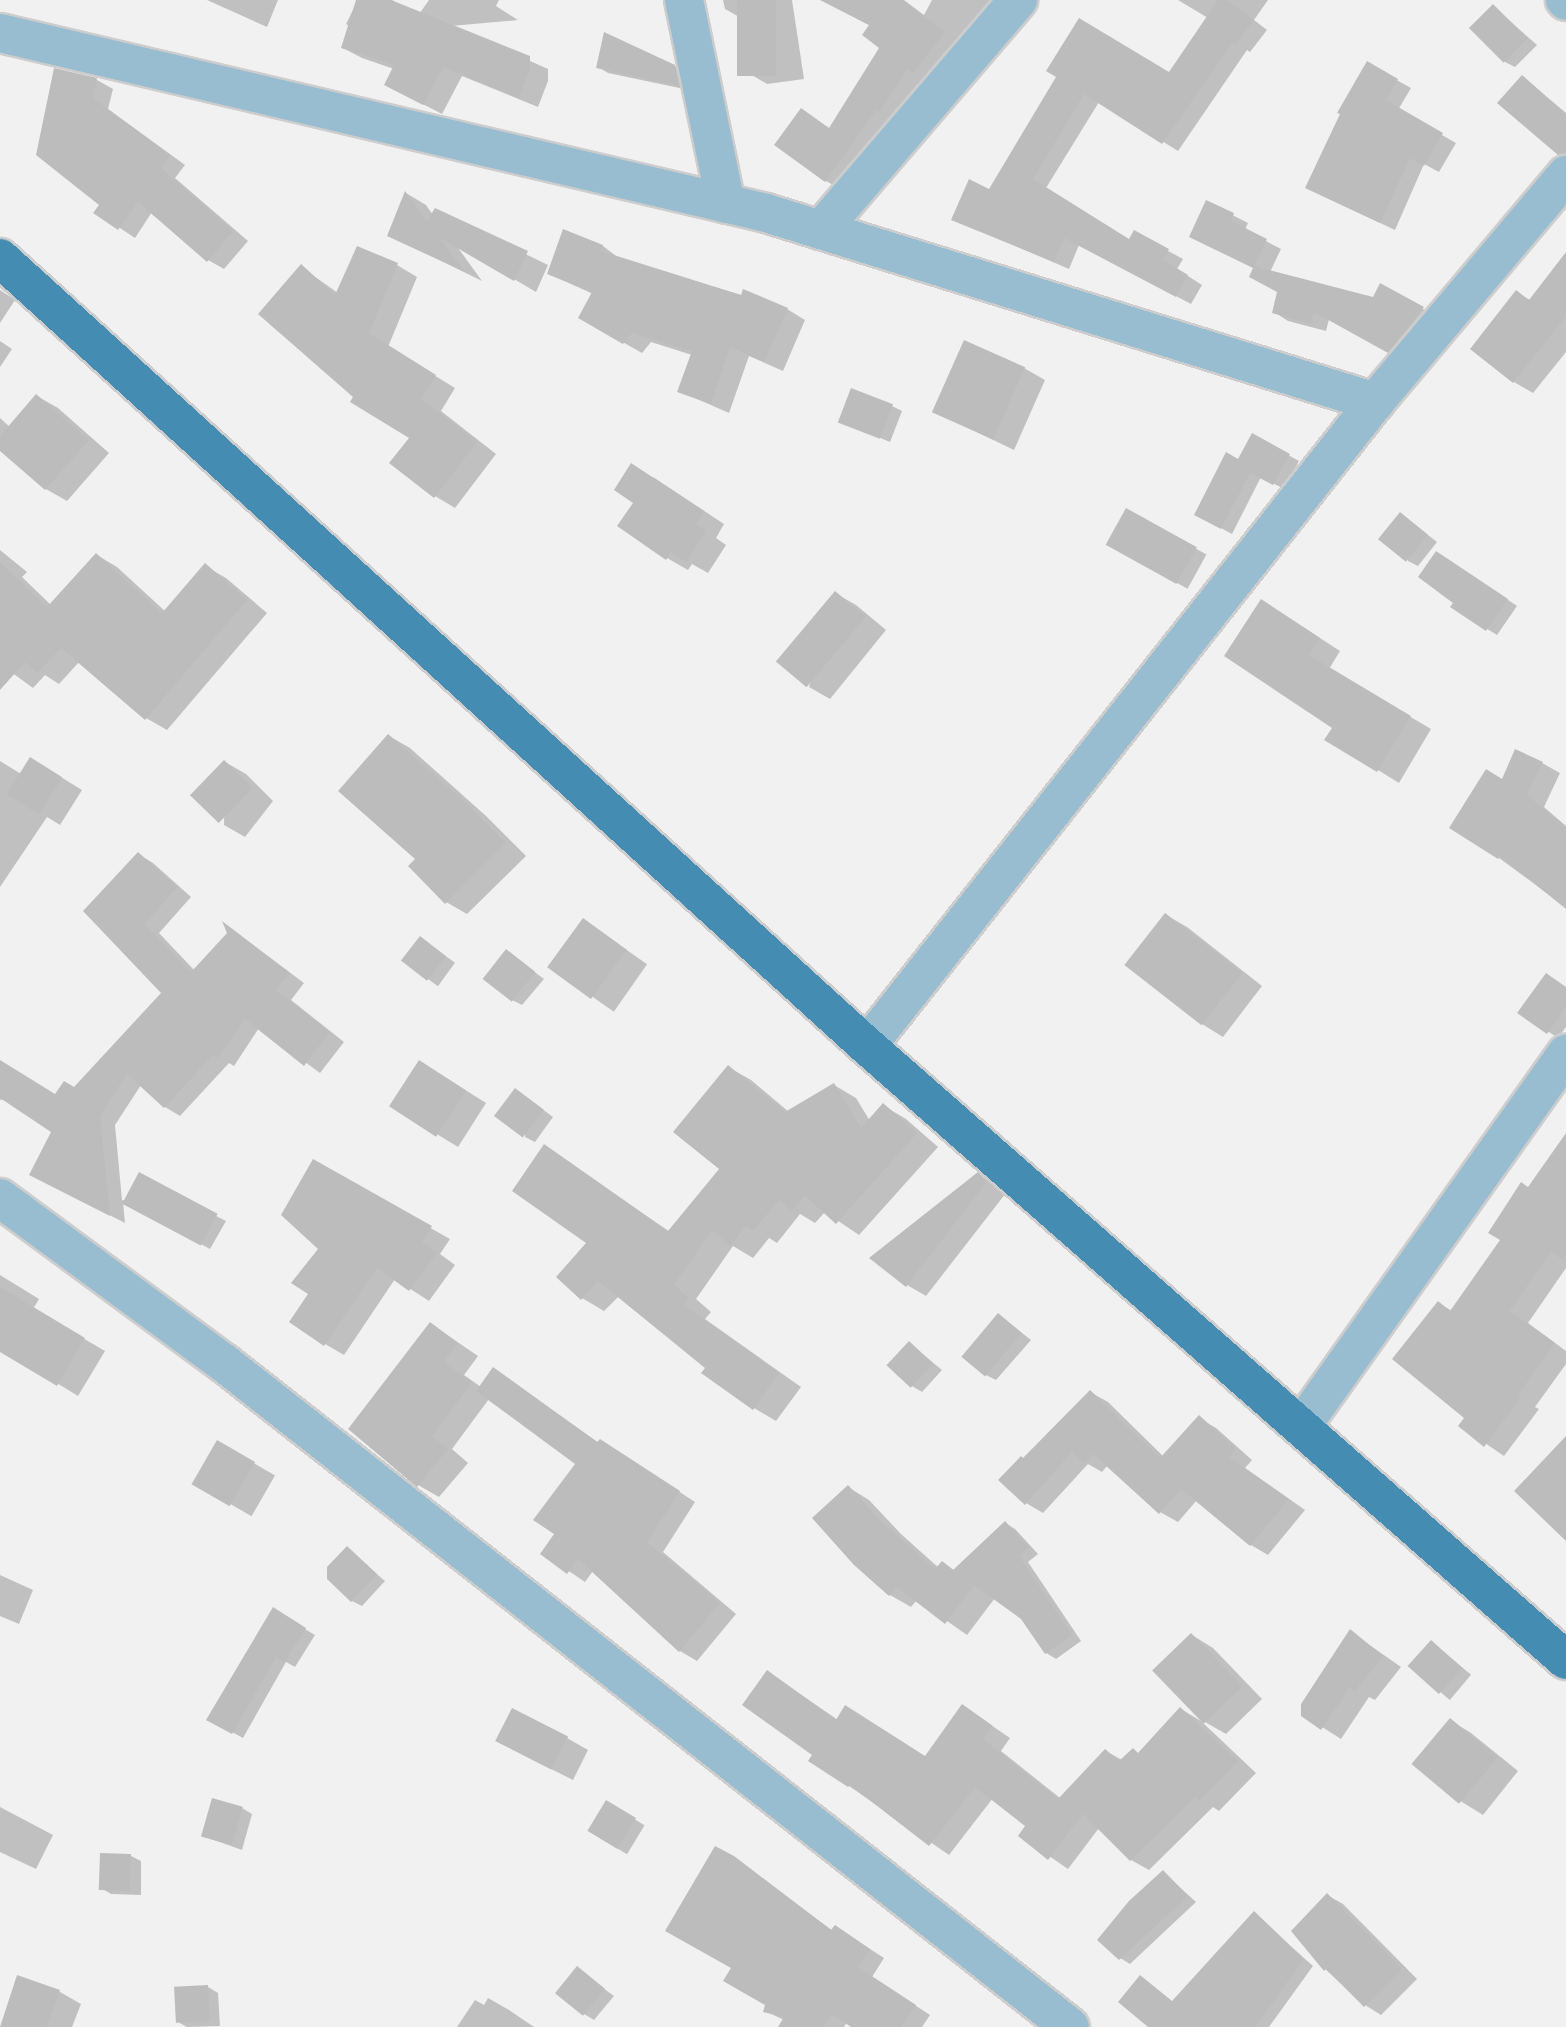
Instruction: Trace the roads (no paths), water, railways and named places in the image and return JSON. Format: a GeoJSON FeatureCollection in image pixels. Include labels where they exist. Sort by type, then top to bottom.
{"type":"FeatureCollection","features":[{"type":"Feature","properties":{"kind":"main road"},"geometry":{"type":"LineString","coordinates":[[0,258],[867,1046],[1566,1660]]}},
{"type":"Feature","properties":{"kind":"street"},"geometry":{"type":"LineString","coordinates":[[684,0],[726,204]]}},
{"type":"Feature","properties":{"kind":"street"},"geometry":{"type":"LineString","coordinates":[[821,230],[1018,0]]}},
{"type":"Feature","properties":{"kind":"street"},"geometry":{"type":"LineString","coordinates":[[0,33],[726,204],[821,230],[1375,402]]}},
{"type":"Feature","properties":{"kind":"street"},"geometry":{"type":"LineString","coordinates":[[867,1046],[1375,402],[1566,175]]}},
{"type":"Feature","properties":{"kind":"street"},"geometry":{"type":"LineString","coordinates":[[1301,1427],[1566,1054]]}},
{"type":"Feature","properties":{"kind":"street"},"geometry":{"type":"LineString","coordinates":[[0,1198],[224,1363],[1070,2027]]}}]}
